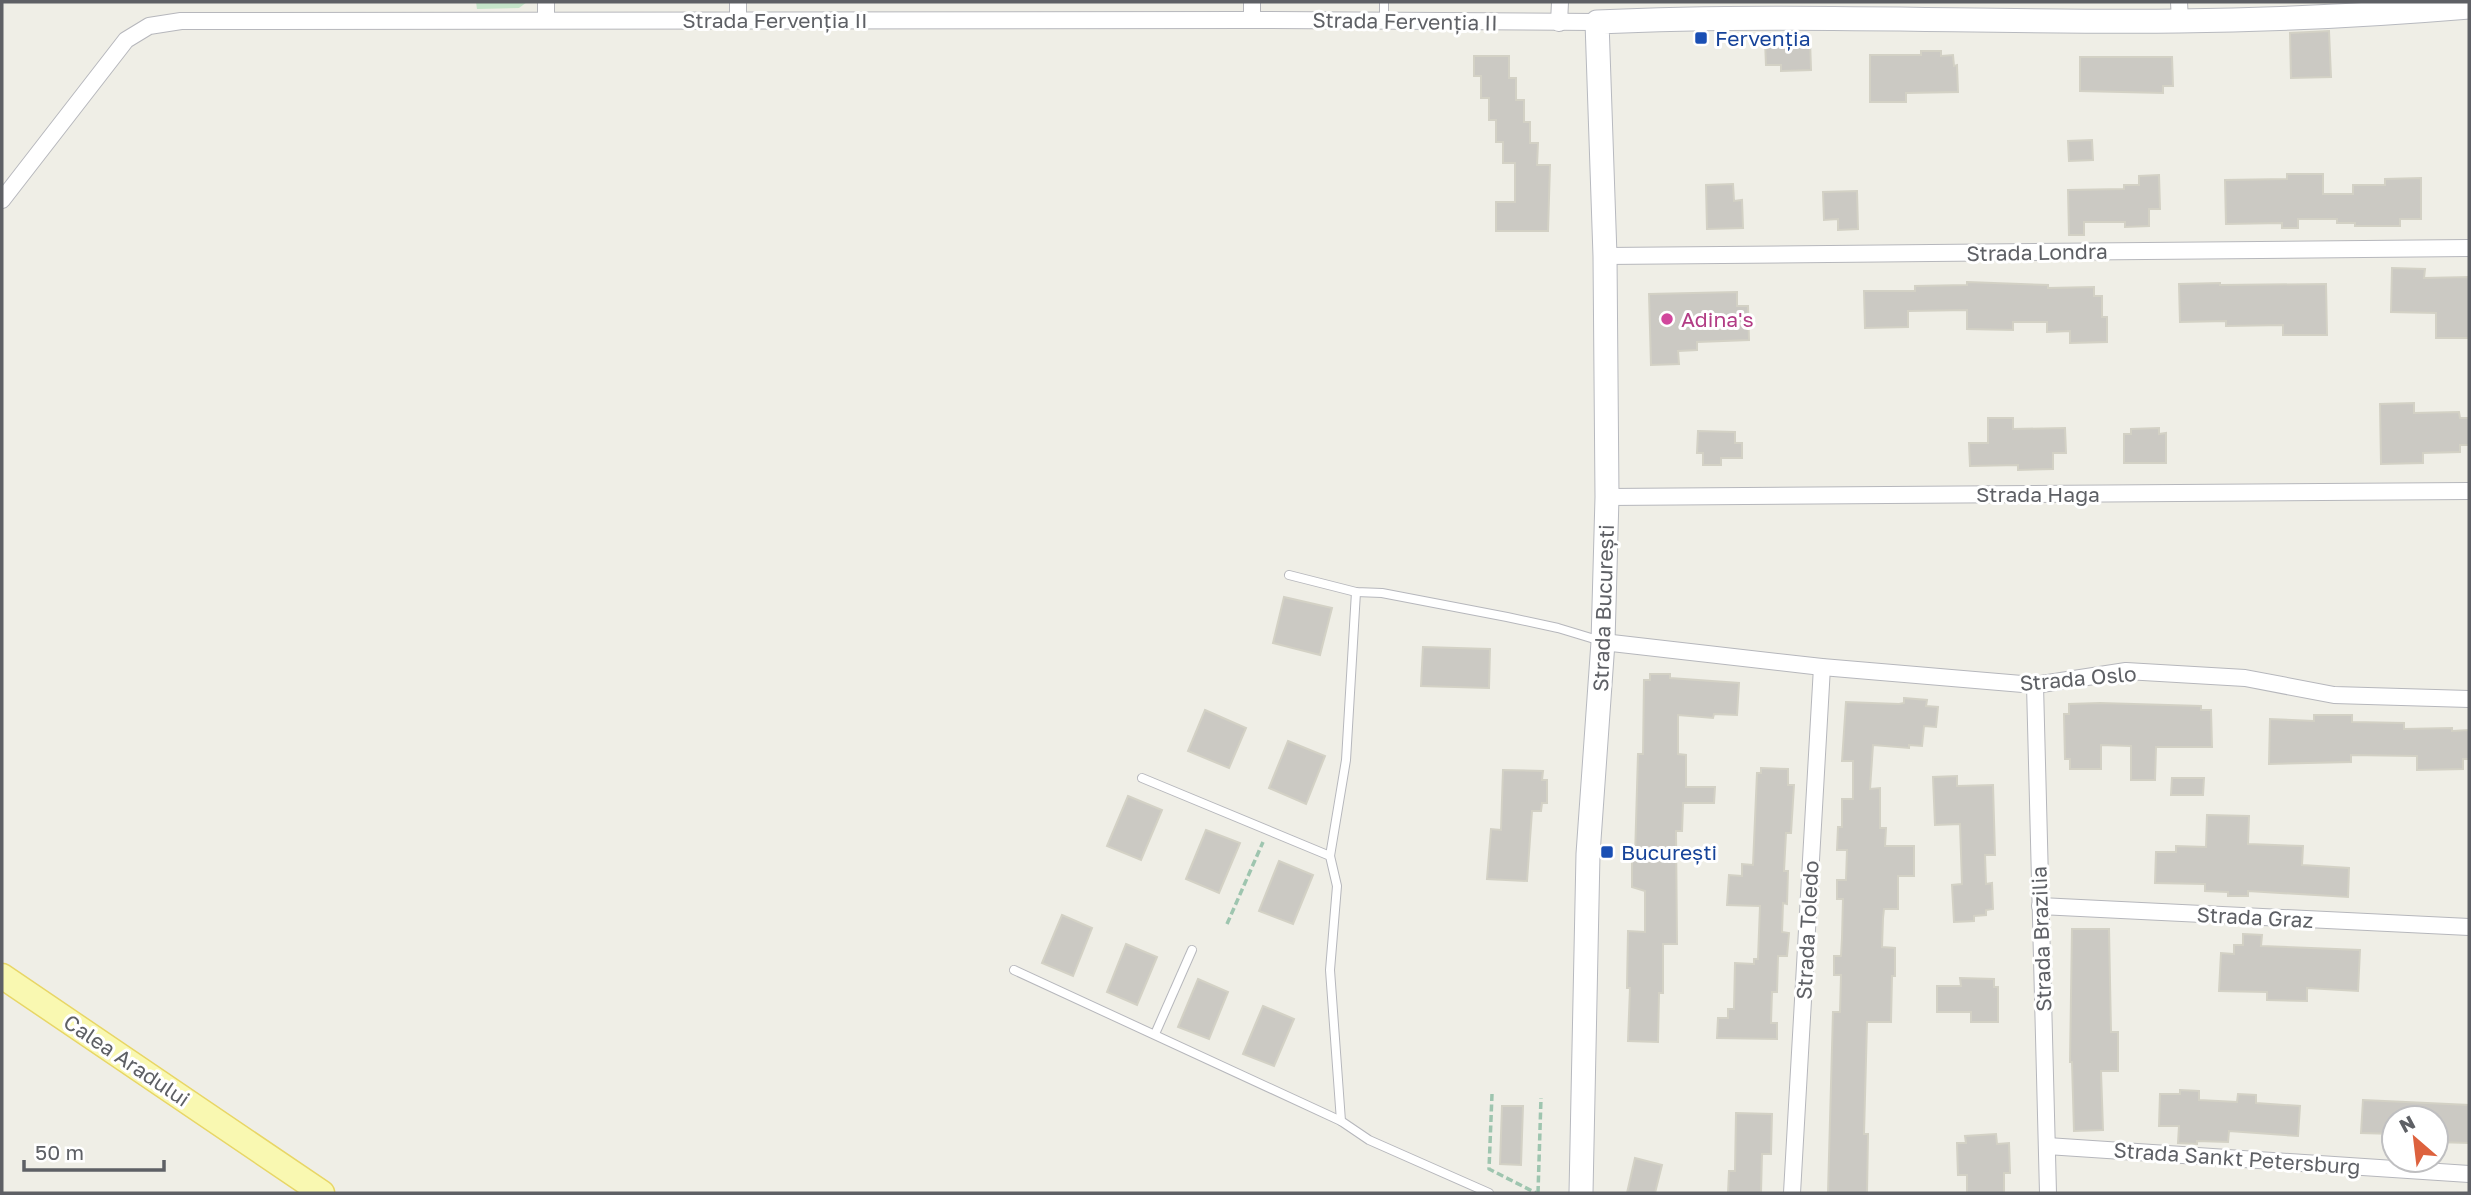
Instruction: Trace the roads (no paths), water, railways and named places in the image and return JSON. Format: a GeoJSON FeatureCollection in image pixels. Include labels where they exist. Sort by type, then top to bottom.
{"type":"FeatureCollection","features":[{"type":"Feature","properties":{"kind":"main road","name":"Calea Aradului"},"geometry":{"type":"LineString","coordinates":[[2,976],[322,1193]]}},
{"type":"Feature","properties":{"kind":"street"},"geometry":{"type":"LineString","coordinates":[[546,2],[546,20]]}},
{"type":"Feature","properties":{"kind":"street"},"geometry":{"type":"LineString","coordinates":[[738,2],[738,20]]}},
{"type":"Feature","properties":{"kind":"street"},"geometry":{"type":"LineString","coordinates":[[1252,2],[1252,20]]}},
{"type":"Feature","properties":{"kind":"street"},"geometry":{"type":"LineString","coordinates":[[1559,23],[1560,2]]}},
{"type":"Feature","properties":{"kind":"street","name":"Strada Fervenția II"},"geometry":{"type":"LineString","coordinates":[[2,200],[126,40],[149,26],[181,21],[1252,20],[1559,23],[1920,10],[2179,11],[2469,7]]}},
{"type":"Feature","properties":{"kind":"street","name":"Strada București"},"geometry":{"type":"LineString","coordinates":[[1581,1193],[1588,854],[1603,642],[1607,497],[1605,256],[1597,22]]}},
{"type":"Feature","properties":{"kind":"street","name":"Strada Londra"},"geometry":{"type":"LineString","coordinates":[[1605,256],[2469,248]]}},
{"type":"Feature","properties":{"kind":"street","name":"Strada Haga"},"geometry":{"type":"LineString","coordinates":[[1607,497],[2469,491]]}},
{"type":"Feature","properties":{"kind":"street","name":"Strada Oslo"},"geometry":{"type":"LineString","coordinates":[[1603,642],[1822,667],[2035,685],[2126,671],[2245,678],[2334,695],[2469,699]]}},
{"type":"Feature","properties":{"kind":"street","name":"Strada Toledo"},"geometry":{"type":"LineString","coordinates":[[1792,1193],[1822,667]]}},
{"type":"Feature","properties":{"kind":"street","name":"Strada Brazilia"},"geometry":{"type":"LineString","coordinates":[[2035,685],[2048,1193]]}},
{"type":"Feature","properties":{"kind":"street","name":"Strada Graz"},"geometry":{"type":"LineString","coordinates":[[2040,906],[2469,927]]}},
{"type":"Feature","properties":{"kind":"street","name":"Strada Sankt Petersburg"},"geometry":{"type":"LineString","coordinates":[[2047,1146],[2469,1174]]}},
{"type":"Feature","properties":{"kind":"lane"},"geometry":{"type":"LineString","coordinates":[[1384,2],[1384,21]]}},
{"type":"Feature","properties":{"kind":"lane"},"geometry":{"type":"LineString","coordinates":[[1289,575],[1356,592],[1382,593],[1444,604],[1558,628],[1603,642]]}},
{"type":"Feature","properties":{"kind":"lane"},"geometry":{"type":"LineString","coordinates":[[1341,1121],[1330,970],[1337,886],[1331,856],[1346,760],[1356,592]]}},
{"type":"Feature","properties":{"kind":"lane"},"geometry":{"type":"LineString","coordinates":[[1142,778],[1331,856]]}},
{"type":"Feature","properties":{"kind":"lane"},"geometry":{"type":"LineString","coordinates":[[1154,1034],[1192,950]]}},
{"type":"Feature","properties":{"kind":"lane"},"geometry":{"type":"LineString","coordinates":[[1014,970],[1341,1121],[1369,1140],[1489,1193]]}},
{"type":"Feature","properties":{"kind":"place","name":"Fervenția"},"geometry":{"type":"Point","coordinates":[1701,38]}},
{"type":"Feature","properties":{"kind":"place","name":"Adina's"},"geometry":{"type":"Point","coordinates":[1667,319]}},
{"type":"Feature","properties":{"kind":"place","name":"București"},"geometry":{"type":"Point","coordinates":[1607,852]}}]}
